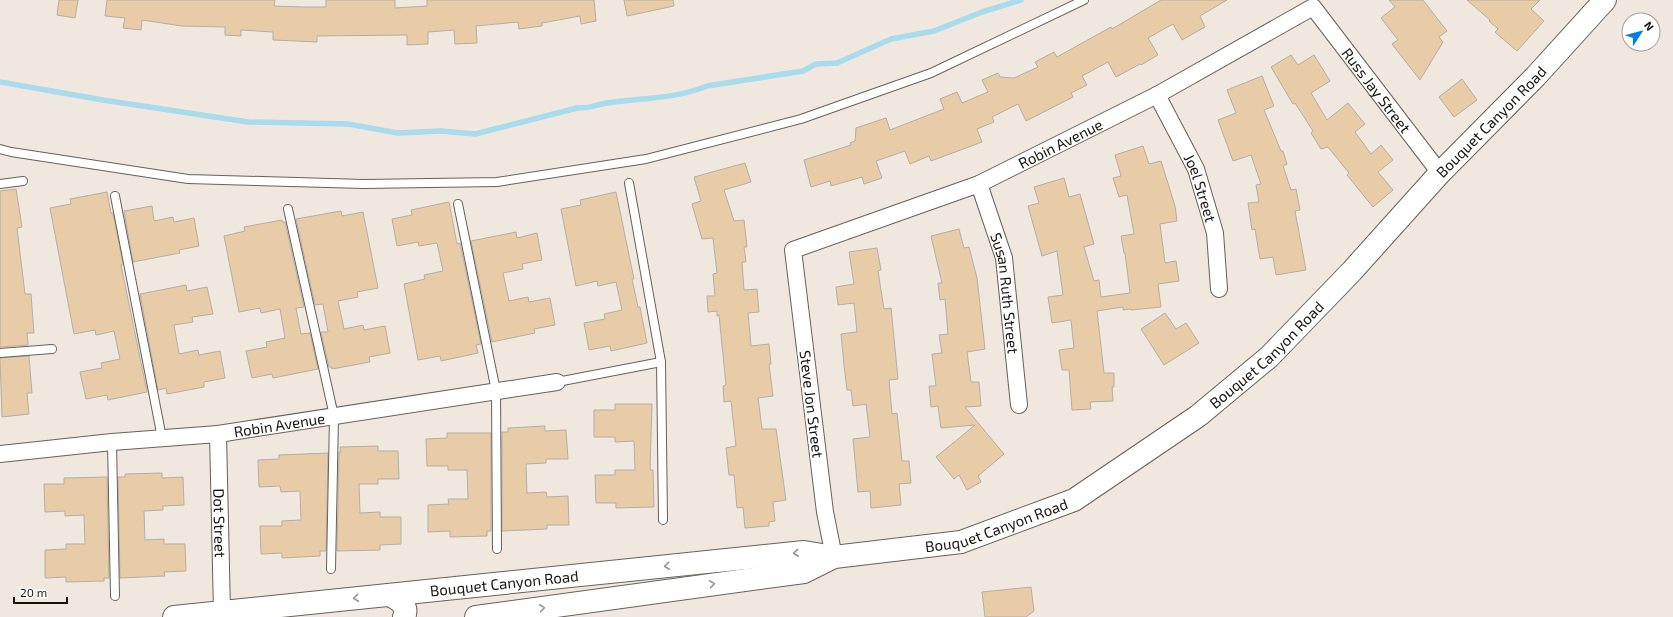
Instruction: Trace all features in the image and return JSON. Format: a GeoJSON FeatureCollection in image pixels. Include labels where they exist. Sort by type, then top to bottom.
{"type":"FeatureCollection","features":[{"type":"Feature","properties":{"kind":"main road","name":"Bouquet Canyon Road"},"geometry":{"type":"LineString","coordinates":[[174,617],[804,552],[834,557],[961,542],[1074,500],[1198,416],[1269,357],[1352,271],[1440,173],[1536,76],[1598,2]]}},
{"type":"Feature","properties":{"kind":"main road","name":"Bouquet Canyon Road"},"geometry":{"type":"LineString","coordinates":[[476,617],[804,572],[834,557]]}},
{"type":"Feature","properties":{"kind":"main road"},"geometry":{"type":"LineString","coordinates":[[388,595],[398,599],[405,606],[406,612],[404,617]]}},
{"type":"Feature","properties":{"kind":"street","name":"Russ Jay Street"},"geometry":{"type":"LineString","coordinates":[[1313,7],[1440,173]]}},
{"type":"Feature","properties":{"kind":"street","name":"Robin Avenue"},"geometry":{"type":"LineString","coordinates":[[793,250],[979,184],[1157,95],[1313,7]]}},
{"type":"Feature","properties":{"kind":"street","name":"Joel Street"},"geometry":{"type":"LineString","coordinates":[[1157,95],[1196,169],[1215,233],[1219,289]]}},
{"type":"Feature","properties":{"kind":"street","name":"Susan Ruth Street"},"geometry":{"type":"LineString","coordinates":[[979,184],[1004,258],[1019,405]]}},
{"type":"Feature","properties":{"kind":"street","name":"Steve Jon Street"},"geometry":{"type":"LineString","coordinates":[[793,250],[825,512],[834,557]]}},
{"type":"Feature","properties":{"kind":"street","name":"Robin Avenue"},"geometry":{"type":"LineString","coordinates":[[0,454],[112,442],[218,434],[557,382]]}},
{"type":"Feature","properties":{"kind":"street","name":"Dot Street"},"geometry":{"type":"LineString","coordinates":[[218,434],[222,612]]}},
{"type":"Feature","properties":{"kind":"lane"},"geometry":{"type":"LineString","coordinates":[[0,149],[11,152],[188,179],[364,184],[497,182],[646,159],[801,119],[931,73],[1084,0]]}},
{"type":"Feature","properties":{"kind":"lane"},"geometry":{"type":"LineString","coordinates":[[0,184],[23,181]]}},
{"type":"Feature","properties":{"kind":"lane"},"geometry":{"type":"LineString","coordinates":[[629,183],[661,362],[663,520]]}},
{"type":"Feature","properties":{"kind":"lane"},"geometry":{"type":"LineString","coordinates":[[115,196],[162,438]]}},
{"type":"Feature","properties":{"kind":"lane"},"geometry":{"type":"LineString","coordinates":[[458,204],[496,391],[497,549]]}},
{"type":"Feature","properties":{"kind":"lane"},"geometry":{"type":"LineString","coordinates":[[288,209],[334,416],[331,568]]}},
{"type":"Feature","properties":{"kind":"lane"},"geometry":{"type":"LineString","coordinates":[[0,353],[52,349]]}},
{"type":"Feature","properties":{"kind":"lane"},"geometry":{"type":"LineString","coordinates":[[557,382],[661,362]]}},
{"type":"Feature","properties":{"kind":"lane"},"geometry":{"type":"LineString","coordinates":[[112,442],[115,596]]}},
{"type":"Feature","properties":{"kind":"building"},"geometry":{"type":"Polygon","coordinates":[[[59,0],[78,0],[75,18],[57,15],[59,0]]]}},
{"type":"Feature","properties":{"kind":"building"},"geometry":{"type":"Polygon","coordinates":[[[107,0],[275,0],[274,6],[326,7],[326,0],[395,0],[395,8],[427,6],[427,0],[594,0],[596,21],[581,24],[580,16],[542,23],[542,26],[519,29],[518,22],[476,26],[477,43],[455,44],[454,30],[428,32],[428,44],[407,45],[407,35],[317,36],[317,42],[273,40],[273,32],[241,30],[241,36],[225,35],[225,27],[182,26],[142,20],[141,30],[123,28],[125,18],[105,16],[107,0]]]}},
{"type":"Feature","properties":{"kind":"building"},"geometry":{"type":"Polygon","coordinates":[[[624,0],[673,0],[674,6],[627,16],[624,0]]]}},
{"type":"Feature","properties":{"kind":"building"},"geometry":{"type":"Polygon","coordinates":[[[1161,0],[1227,0],[1200,16],[1205,27],[1182,40],[1173,24],[1148,38],[1158,55],[1141,65],[1140,64],[1116,77],[1108,62],[1082,76],[1087,85],[1071,93],[1073,97],[1026,121],[1018,104],[992,117],[994,122],[977,129],[982,142],[931,161],[929,156],[910,164],[905,151],[876,161],[882,178],[864,184],[862,177],[831,186],[830,181],[811,187],[804,160],[851,145],[850,143],[855,141],[856,128],[886,118],[890,130],[944,109],[940,99],[957,92],[962,103],[988,92],[982,80],[998,73],[1000,77],[1014,78],[1038,67],[1035,62],[1054,52],[1057,57],[1111,27],[1112,29],[1161,0]]]}},
{"type":"Feature","properties":{"kind":"building"},"geometry":{"type":"Polygon","coordinates":[[[1389,0],[1423,0],[1447,31],[1439,37],[1443,42],[1420,80],[1392,44],[1398,40],[1381,18],[1395,7],[1389,0]]]}},
{"type":"Feature","properties":{"kind":"building"},"geometry":{"type":"Polygon","coordinates":[[[1467,0],[1540,0],[1531,9],[1544,21],[1517,51],[1495,32],[1498,29],[1489,21],[1490,20],[1467,0]]]}},
{"type":"Feature","properties":{"kind":"building"},"geometry":{"type":"Polygon","coordinates":[[[1291,55],[1298,65],[1314,55],[1330,81],[1311,93],[1327,120],[1348,103],[1365,124],[1355,132],[1371,154],[1381,145],[1393,160],[1378,172],[1393,190],[1373,207],[1347,175],[1349,173],[1328,147],[1321,149],[1311,133],[1313,131],[1295,103],[1293,104],[1271,67],[1291,55]]]}},
{"type":"Feature","properties":{"kind":"building"},"geometry":{"type":"Polygon","coordinates":[[[1262,76],[1274,106],[1264,110],[1281,151],[1283,151],[1287,164],[1283,166],[1291,190],[1296,189],[1300,210],[1295,211],[1306,270],[1276,275],[1273,257],[1260,259],[1255,229],[1252,230],[1248,203],[1259,202],[1256,185],[1261,184],[1251,155],[1233,161],[1218,120],[1236,113],[1227,90],[1262,76]]]}},
{"type":"Feature","properties":{"kind":"building"},"geometry":{"type":"Polygon","coordinates":[[[1462,79],[1477,100],[1454,117],[1439,97],[1462,79]]]}},
{"type":"Feature","properties":{"kind":"building"},"geometry":{"type":"Polygon","coordinates":[[[1143,146],[1149,164],[1161,161],[1175,206],[1177,221],[1160,224],[1165,263],[1176,261],[1179,281],[1158,284],[1161,307],[1123,310],[1123,307],[1097,311],[1104,373],[1114,373],[1114,387],[1112,387],[1113,401],[1090,402],[1091,409],[1072,410],[1069,370],[1062,370],[1059,350],[1074,348],[1071,320],[1052,323],[1048,297],[1063,295],[1057,251],[1042,256],[1028,206],[1039,203],[1034,187],[1064,178],[1069,197],[1080,194],[1094,244],[1084,247],[1094,281],[1099,280],[1101,297],[1130,293],[1125,253],[1121,236],[1134,234],[1127,195],[1119,197],[1113,178],[1121,176],[1115,155],[1143,146]]]}},
{"type":"Feature","properties":{"kind":"building"},"geometry":{"type":"Polygon","coordinates":[[[745,163],[751,182],[724,190],[734,221],[744,220],[747,247],[744,247],[746,262],[742,262],[744,290],[757,289],[759,312],[748,313],[751,346],[769,344],[771,364],[769,364],[773,396],[758,398],[762,429],[776,429],[786,500],[773,502],[775,521],[769,522],[769,526],[745,528],[743,507],[737,508],[734,475],[729,475],[726,448],[736,446],[731,401],[724,402],[723,386],[726,385],[719,315],[717,316],[717,311],[708,312],[707,296],[715,296],[713,274],[717,273],[713,238],[702,239],[692,204],[701,201],[694,177],[745,163]]]}},
{"type":"Feature","properties":{"kind":"building"},"geometry":{"type":"Polygon","coordinates":[[[16,189],[22,227],[17,228],[25,294],[31,294],[34,333],[27,333],[28,345],[0,347],[0,191],[16,189]]]}},
{"type":"Feature","properties":{"kind":"building"},"geometry":{"type":"Polygon","coordinates":[[[107,192],[111,213],[113,213],[123,264],[121,265],[147,392],[108,400],[107,395],[86,399],[80,372],[102,368],[101,363],[120,359],[114,331],[96,335],[95,330],[74,334],[50,208],[71,204],[70,199],[107,192]]]}},
{"type":"Feature","properties":{"kind":"building"},"geometry":{"type":"Polygon","coordinates":[[[616,192],[634,279],[632,279],[638,307],[640,307],[647,343],[611,351],[610,346],[589,350],[584,323],[605,319],[604,314],[622,310],[616,282],[598,286],[597,281],[576,286],[561,209],[581,205],[580,200],[616,192]]]}},
{"type":"Feature","properties":{"kind":"building"},"geometry":{"type":"Polygon","coordinates":[[[449,202],[457,244],[460,243],[481,344],[476,345],[478,353],[441,361],[440,356],[418,360],[404,284],[425,279],[424,275],[443,271],[437,243],[419,246],[418,242],[397,246],[392,219],[412,215],[411,210],[449,202]]]}},
{"type":"Feature","properties":{"kind":"building"},"geometry":{"type":"Polygon","coordinates":[[[152,206],[154,221],[173,217],[174,222],[194,218],[199,246],[179,250],[180,253],[133,262],[124,211],[152,206]]]}},
{"type":"Feature","properties":{"kind":"building"},"geometry":{"type":"Polygon","coordinates":[[[341,211],[342,216],[363,212],[378,288],[357,292],[358,297],[338,301],[344,329],[363,325],[364,330],[385,326],[390,353],[369,357],[370,362],[332,369],[332,367],[329,367],[321,332],[328,332],[323,304],[315,305],[296,219],[341,211]]]}},
{"type":"Feature","properties":{"kind":"building"},"geometry":{"type":"Polygon","coordinates":[[[282,220],[282,222],[285,222],[304,307],[296,308],[301,334],[310,333],[318,369],[273,378],[272,374],[252,378],[246,351],[267,347],[266,342],[285,338],[280,309],[261,313],[260,308],[239,312],[224,236],[245,231],[244,227],[282,220]]]}},
{"type":"Feature","properties":{"kind":"building"},"geometry":{"type":"Polygon","coordinates":[[[959,229],[964,248],[969,247],[977,278],[985,349],[967,352],[971,382],[979,382],[981,406],[965,407],[1004,454],[978,476],[981,482],[967,490],[959,475],[954,479],[936,457],[975,425],[941,428],[938,406],[931,407],[929,386],[936,386],[932,354],[942,353],[939,335],[948,334],[945,299],[940,300],[938,283],[942,283],[931,236],[959,229]]]}},
{"type":"Feature","properties":{"kind":"building"},"geometry":{"type":"Polygon","coordinates":[[[516,232],[517,238],[537,233],[542,260],[522,264],[523,269],[503,273],[509,301],[528,297],[529,302],[550,298],[555,325],[534,329],[535,333],[492,342],[471,241],[516,232]]]}},
{"type":"Feature","properties":{"kind":"building"},"geometry":{"type":"Polygon","coordinates":[[[877,248],[881,270],[878,271],[884,309],[891,308],[898,379],[889,380],[892,414],[897,413],[902,461],[909,461],[911,483],[899,484],[901,505],[871,508],[870,491],[858,492],[853,439],[870,437],[866,404],[853,406],[851,390],[847,390],[841,334],[857,332],[854,303],[838,305],[836,287],[854,284],[849,252],[877,248]]]}},
{"type":"Feature","properties":{"kind":"building"},"geometry":{"type":"Polygon","coordinates":[[[186,285],[187,291],[207,287],[213,314],[192,317],[193,322],[174,325],[179,354],[198,350],[199,355],[220,351],[225,378],[204,382],[204,387],[167,394],[166,388],[158,390],[140,294],[186,285]]]}},
{"type":"Feature","properties":{"kind":"building"},"geometry":{"type":"Polygon","coordinates":[[[1165,313],[1176,329],[1186,323],[1199,343],[1164,365],[1141,329],[1165,313]]]}},
{"type":"Feature","properties":{"kind":"building"},"geometry":{"type":"Polygon","coordinates":[[[29,356],[32,393],[27,393],[29,414],[2,417],[0,358],[29,356]]]}},
{"type":"Feature","properties":{"kind":"building"},"geometry":{"type":"Polygon","coordinates":[[[615,404],[652,404],[650,470],[653,470],[654,507],[616,508],[616,503],[596,503],[595,475],[615,475],[615,470],[635,470],[634,441],[615,442],[615,437],[594,437],[594,410],[615,410],[615,404]]]}},
{"type":"Feature","properties":{"kind":"building"},"geometry":{"type":"Polygon","coordinates":[[[545,426],[545,431],[566,430],[568,459],[546,459],[546,463],[526,464],[527,493],[546,492],[547,497],[568,496],[569,525],[547,525],[547,529],[502,531],[502,432],[508,432],[508,428],[545,426]]]}},
{"type":"Feature","properties":{"kind":"building"},"geometry":{"type":"Polygon","coordinates":[[[447,433],[491,433],[491,531],[487,531],[487,536],[450,537],[450,531],[428,532],[428,505],[449,504],[448,499],[468,499],[467,470],[448,470],[448,466],[427,466],[426,439],[447,438],[447,433]]]}},
{"type":"Feature","properties":{"kind":"building"},"geometry":{"type":"Polygon","coordinates":[[[378,446],[378,451],[398,451],[399,479],[378,479],[378,484],[359,484],[360,513],[380,512],[380,517],[401,517],[401,544],[380,545],[380,550],[337,551],[340,447],[378,446]]]}},
{"type":"Feature","properties":{"kind":"building"},"geometry":{"type":"Polygon","coordinates":[[[328,453],[326,551],[320,551],[320,556],[282,558],[282,553],[261,554],[260,526],[282,526],[282,521],[301,520],[300,491],[281,492],[280,486],[259,487],[258,460],[279,459],[279,455],[328,453]]]}},
{"type":"Feature","properties":{"kind":"building"},"geometry":{"type":"Polygon","coordinates":[[[162,473],[162,478],[183,477],[184,505],[163,506],[163,510],[144,511],[145,540],[164,539],[164,544],[185,544],[186,571],[164,572],[165,576],[120,578],[118,477],[125,477],[125,474],[162,473]]]}},
{"type":"Feature","properties":{"kind":"building"},"geometry":{"type":"Polygon","coordinates":[[[107,477],[109,578],[104,578],[104,581],[66,582],[66,577],[45,578],[45,550],[66,549],[66,544],[85,544],[84,515],[65,516],[65,511],[45,512],[44,484],[64,484],[64,478],[107,477]]]}},
{"type":"Feature","properties":{"kind":"building"},"geometry":{"type":"Polygon","coordinates":[[[1031,587],[1034,611],[1026,617],[985,617],[982,592],[1031,587]]]}},
{"type":"Feature","properties":{"kind":"waterway"},"geometry":{"type":"LineString","coordinates":[[0,82],[103,100],[248,122],[348,124],[398,133],[441,131],[475,134],[577,108],[670,96],[707,86],[803,71],[816,64],[837,63],[891,39],[934,31],[982,12],[1021,0]]}}]}
